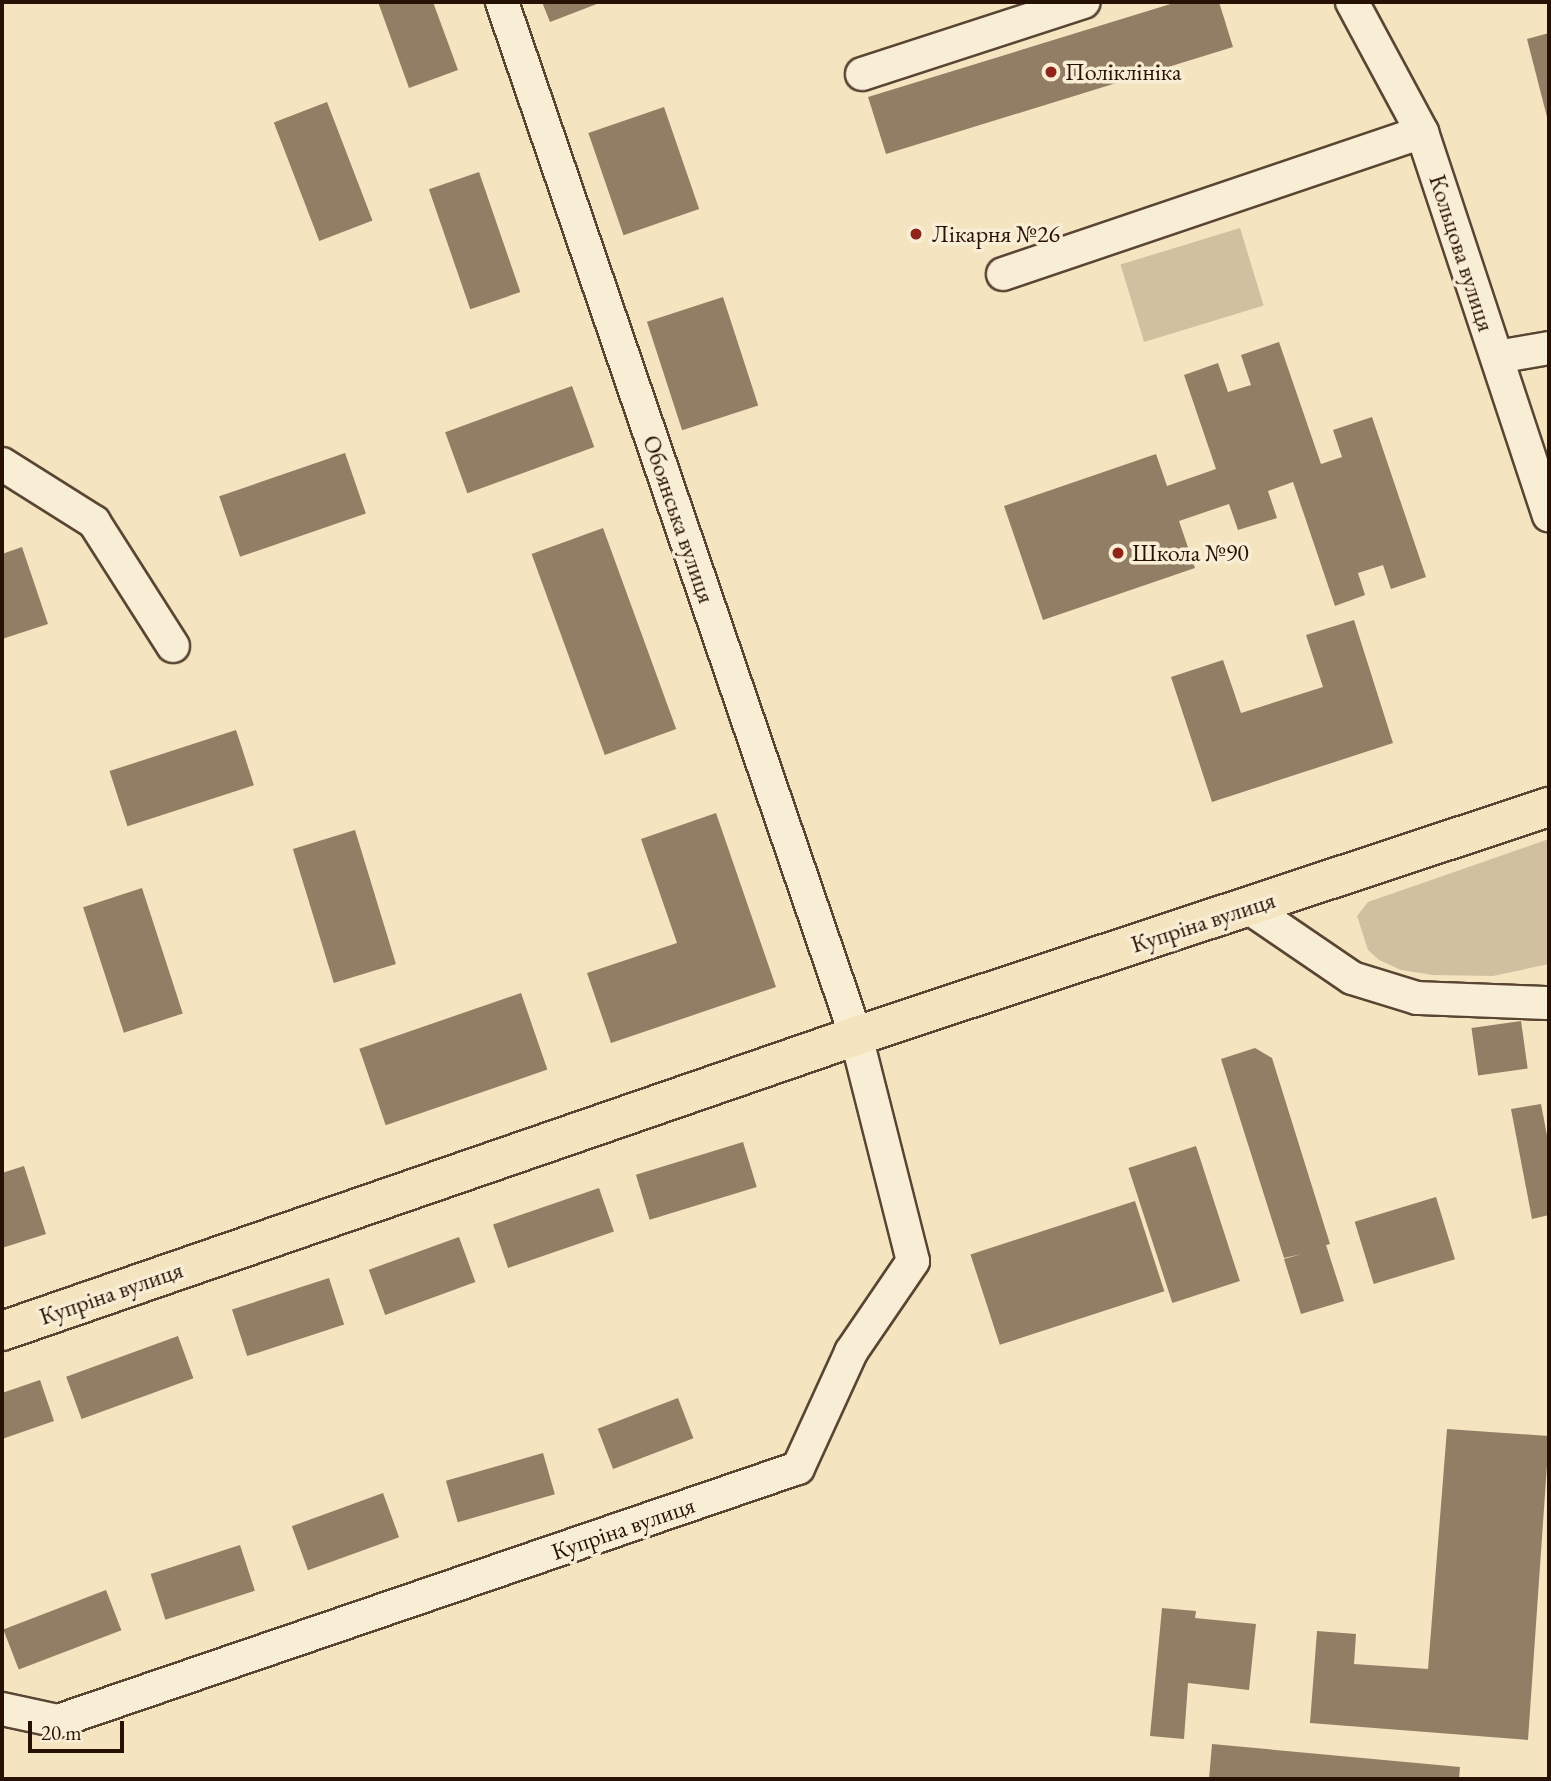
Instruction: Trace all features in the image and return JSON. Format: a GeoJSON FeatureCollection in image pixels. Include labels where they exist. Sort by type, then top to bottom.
{"type":"FeatureCollection","features":[{"type":"Feature","properties":{"kind":"main road","name":"Купріна вулиця"},"geometry":{"type":"LineString","coordinates":[[2,1331],[856,1036],[1549,807]]}},
{"type":"Feature","properties":{"kind":"street","name":"Обоянська вулиця"},"geometry":{"type":"LineString","coordinates":[[502,2],[856,1036]]}},
{"type":"Feature","properties":{"kind":"street"},"geometry":{"type":"LineString","coordinates":[[862,74],[1084,2]]}},
{"type":"Feature","properties":{"kind":"street","name":"Кольцова вулиця"},"geometry":{"type":"LineString","coordinates":[[1352,2],[1422,132],[1549,515]]}},
{"type":"Feature","properties":{"kind":"street"},"geometry":{"type":"LineString","coordinates":[[1003,274],[1422,132]]}},
{"type":"Feature","properties":{"kind":"street"},"geometry":{"type":"LineString","coordinates":[[1497,357],[1549,348]]}},
{"type":"Feature","properties":{"kind":"street"},"geometry":{"type":"LineString","coordinates":[[2,464],[94,522],[173,646]]}},
{"type":"Feature","properties":{"kind":"street"},"geometry":{"type":"LineString","coordinates":[[1248,907],[1353,978],[1365,982],[1417,998],[1549,1003]]}},
{"type":"Feature","properties":{"kind":"street","name":"Купріна вулиця"},"geometry":{"type":"LineString","coordinates":[[2,1709],[58,1721],[798,1468],[851,1352],[912,1261],[856,1036]]}},
{"type":"Feature","properties":{"kind":"shaded area"},"geometry":{"type":"Polygon","coordinates":[[[1240,228],[1264,305],[1144,342],[1120,265],[1240,228]]]}},
{"type":"Feature","properties":{"kind":"shaded area"},"geometry":{"type":"Polygon","coordinates":[[[1549,839],[1549,964],[1493,976],[1433,975],[1401,970],[1379,960],[1368,950],[1357,916],[1368,902],[1549,839]]]}},
{"type":"Feature","properties":{"kind":"building"},"geometry":{"type":"Polygon","coordinates":[[[378,2],[433,2],[458,70],[409,88],[378,2]]]}},
{"type":"Feature","properties":{"kind":"building"},"geometry":{"type":"Polygon","coordinates":[[[542,2],[602,2],[550,22],[542,2]]]}},
{"type":"Feature","properties":{"kind":"building","name":"Поліклініка"},"geometry":{"type":"Polygon","coordinates":[[[1177,2],[1219,2],[1233,47],[886,154],[868,97],[1177,2]]]}},
{"type":"Feature","properties":{"kind":"building"},"geometry":{"type":"Polygon","coordinates":[[[1549,33],[1549,121],[1548,121],[1527,39],[1549,33]]]}},
{"type":"Feature","properties":{"kind":"building"},"geometry":{"type":"Polygon","coordinates":[[[327,102],[373,221],[319,241],[274,122],[327,102]]]}},
{"type":"Feature","properties":{"kind":"building"},"geometry":{"type":"Polygon","coordinates":[[[664,107],[699,209],[624,235],[588,133],[664,107]]]}},
{"type":"Feature","properties":{"kind":"building"},"geometry":{"type":"Polygon","coordinates":[[[479,172],[520,292],[470,309],[429,189],[479,172]]]}},
{"type":"Feature","properties":{"kind":"building"},"geometry":{"type":"Polygon","coordinates":[[[723,297],[758,405],[682,430],[647,322],[723,297]]]}},
{"type":"Feature","properties":{"kind":"building"},"geometry":{"type":"Polygon","coordinates":[[[1279,342],[1321,464],[1342,457],[1333,430],[1372,417],[1426,577],[1391,589],[1383,565],[1358,573],[1365,595],[1335,606],[1293,482],[1268,491],[1277,518],[1238,530],[1229,504],[1179,521],[1195,568],[1043,620],[1004,506],[1156,454],[1167,486],[1216,469],[1184,375],[1218,363],[1228,392],[1251,385],[1241,355],[1279,342]]]}},
{"type":"Feature","properties":{"kind":"building"},"geometry":{"type":"Polygon","coordinates":[[[572,386],[594,447],[467,493],[445,432],[572,386]]]}},
{"type":"Feature","properties":{"kind":"building"},"geometry":{"type":"Polygon","coordinates":[[[345,453],[366,514],[240,557],[219,496],[345,453]]]}},
{"type":"Feature","properties":{"kind":"building"},"geometry":{"type":"Polygon","coordinates":[[[603,528],[676,729],[605,755],[532,554],[603,528]]]}},
{"type":"Feature","properties":{"kind":"building"},"geometry":{"type":"Polygon","coordinates":[[[22,547],[48,624],[2,639],[2,554],[22,547]]]}},
{"type":"Feature","properties":{"kind":"building"},"geometry":{"type":"Polygon","coordinates":[[[1354,620],[1393,743],[1212,802],[1171,677],[1223,660],[1241,713],[1323,687],[1306,635],[1354,620]]]}},
{"type":"Feature","properties":{"kind":"building"},"geometry":{"type":"Polygon","coordinates":[[[236,730],[254,785],[127,826],[110,771],[236,730]]]}},
{"type":"Feature","properties":{"kind":"building"},"geometry":{"type":"Polygon","coordinates":[[[716,813],[776,987],[611,1043],[587,973],[677,943],[641,839],[716,813]]]}},
{"type":"Feature","properties":{"kind":"building"},"geometry":{"type":"Polygon","coordinates":[[[355,830],[396,964],[334,983],[293,849],[355,830]]]}},
{"type":"Feature","properties":{"kind":"building"},"geometry":{"type":"Polygon","coordinates":[[[142,888],[183,1014],[124,1033],[83,907],[142,888]]]}},
{"type":"Feature","properties":{"kind":"building"},"geometry":{"type":"Polygon","coordinates":[[[521,993],[547,1070],[386,1125],[359,1049],[521,993]]]}},
{"type":"Feature","properties":{"kind":"building"},"geometry":{"type":"Polygon","coordinates":[[[1521,1021],[1528,1069],[1478,1075],[1471,1028],[1521,1021]]]}},
{"type":"Feature","properties":{"kind":"building"},"geometry":{"type":"Polygon","coordinates":[[[1255,1048],[1272,1058],[1330,1244],[1326,1245],[1344,1301],[1301,1314],[1284,1259],[1302,1254],[1284,1258],[1221,1059],[1255,1048]]]}},
{"type":"Feature","properties":{"kind":"building"},"geometry":{"type":"Polygon","coordinates":[[[1541,1104],[1549,1146],[1549,1215],[1532,1219],[1511,1109],[1541,1104]]]}},
{"type":"Feature","properties":{"kind":"building"},"geometry":{"type":"Polygon","coordinates":[[[743,1142],[757,1187],[650,1220],[636,1175],[743,1142]]]}},
{"type":"Feature","properties":{"kind":"building"},"geometry":{"type":"Polygon","coordinates":[[[1196,1146],[1240,1281],[1172,1303],[1128,1168],[1196,1146]]]}},
{"type":"Feature","properties":{"kind":"building"},"geometry":{"type":"Polygon","coordinates":[[[24,1166],[46,1234],[2,1248],[2,1173],[24,1166]]]}},
{"type":"Feature","properties":{"kind":"building"},"geometry":{"type":"Polygon","coordinates":[[[599,1188],[614,1231],[508,1268],[493,1224],[599,1188]]]}},
{"type":"Feature","properties":{"kind":"building"},"geometry":{"type":"Polygon","coordinates":[[[1436,1197],[1455,1259],[1374,1284],[1355,1222],[1436,1197]]]}},
{"type":"Feature","properties":{"kind":"building"},"geometry":{"type":"Polygon","coordinates":[[[1135,1201],[1164,1291],[1000,1345],[970,1254],[1135,1201]]]}},
{"type":"Feature","properties":{"kind":"building"},"geometry":{"type":"Polygon","coordinates":[[[459,1237],[475,1282],[385,1315],[369,1270],[459,1237]]]}},
{"type":"Feature","properties":{"kind":"building"},"geometry":{"type":"Polygon","coordinates":[[[329,1278],[344,1325],[247,1356],[232,1310],[329,1278]]]}},
{"type":"Feature","properties":{"kind":"building"},"geometry":{"type":"Polygon","coordinates":[[[178,1336],[193,1378],[82,1419],[66,1377],[178,1336]]]}},
{"type":"Feature","properties":{"kind":"building"},"geometry":{"type":"Polygon","coordinates":[[[40,1380],[54,1421],[2,1439],[2,1393],[40,1380]]]}},
{"type":"Feature","properties":{"kind":"building"},"geometry":{"type":"Polygon","coordinates":[[[678,1398],[693,1438],[613,1469],[598,1429],[678,1398]]]}},
{"type":"Feature","properties":{"kind":"building"},"geometry":{"type":"Polygon","coordinates":[[[1447,1429],[1549,1436],[1528,1740],[1310,1723],[1317,1631],[1356,1634],[1354,1664],[1428,1669],[1447,1429]]]}},
{"type":"Feature","properties":{"kind":"building"},"geometry":{"type":"Polygon","coordinates":[[[543,1453],[555,1494],[458,1522],[446,1481],[543,1453]]]}},
{"type":"Feature","properties":{"kind":"building"},"geometry":{"type":"Polygon","coordinates":[[[383,1493],[399,1537],[308,1570],[292,1526],[383,1493]]]}},
{"type":"Feature","properties":{"kind":"building"},"geometry":{"type":"Polygon","coordinates":[[[240,1545],[255,1591],[165,1620],[151,1574],[240,1545]]]}},
{"type":"Feature","properties":{"kind":"building"},"geometry":{"type":"Polygon","coordinates":[[[106,1590],[121,1630],[19,1670],[3,1629],[106,1590]]]}},
{"type":"Feature","properties":{"kind":"building"},"geometry":{"type":"Polygon","coordinates":[[[1162,1608],[1196,1611],[1195,1618],[1256,1624],[1249,1690],[1188,1683],[1184,1739],[1150,1736],[1162,1608]]]}},
{"type":"Feature","properties":{"kind":"building"},"geometry":{"type":"Polygon","coordinates":[[[1212,1744],[1460,1767],[1459,1779],[1209,1779],[1212,1744]]]}},
{"type":"Feature","properties":{"kind":"place","name":"Поліклініка"},"geometry":{"type":"Point","coordinates":[1051,72]}},
{"type":"Feature","properties":{"kind":"place","name":"Лікарня №26"},"geometry":{"type":"Point","coordinates":[916,234]}},
{"type":"Feature","properties":{"kind":"place","name":"Школа №90"},"geometry":{"type":"Point","coordinates":[1118,553]}}]}
